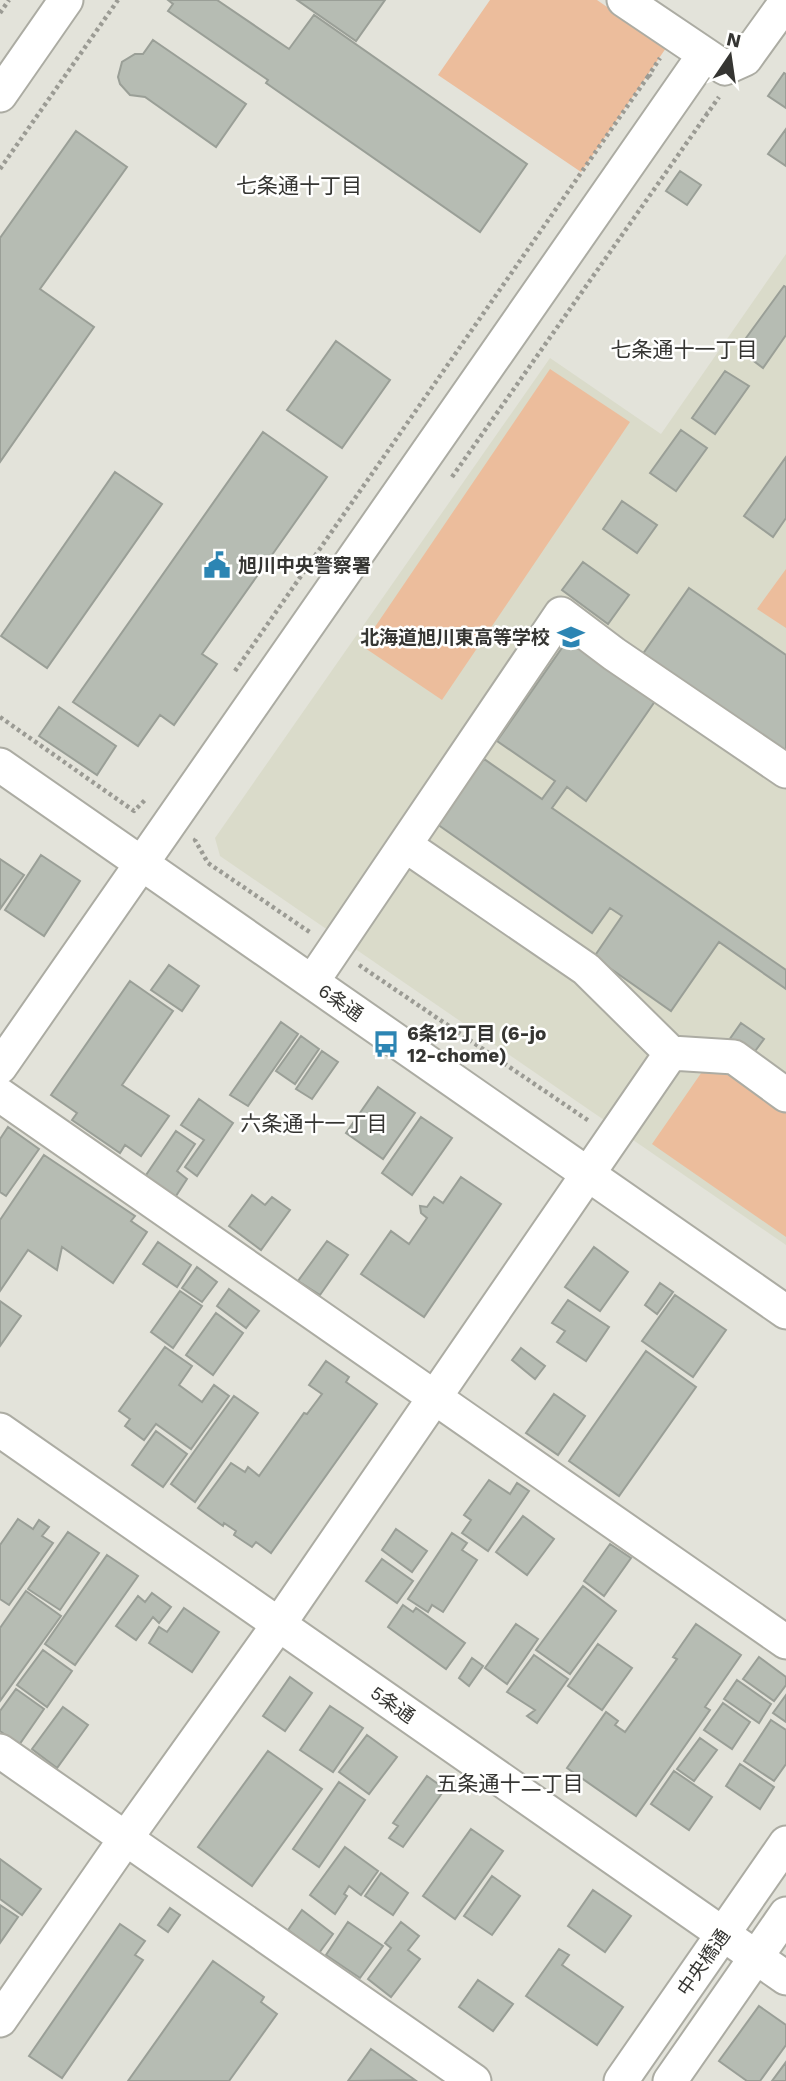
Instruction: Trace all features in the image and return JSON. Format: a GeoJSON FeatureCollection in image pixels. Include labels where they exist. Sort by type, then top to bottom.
{"type":"FeatureCollection","features":[{"type":"Feature","properties":{"kind":"street"},"geometry":{"type":"LineString","coordinates":[[0,95],[66,0]]}},
{"type":"Feature","properties":{"kind":"street"},"geometry":{"type":"LineString","coordinates":[[624,0],[724,68],[744,59],[786,2]]}},
{"type":"Feature","properties":{"kind":"street"},"geometry":{"type":"LineString","coordinates":[[0,1067],[704,55]]}},
{"type":"Feature","properties":{"kind":"street"},"geometry":{"type":"LineString","coordinates":[[312,982],[561,614],[614,654],[786,771]]}},
{"type":"Feature","properties":{"kind":"street","name":"6条通"},"geometry":{"type":"LineString","coordinates":[[0,765],[786,1312]]}},
{"type":"Feature","properties":{"kind":"street"},"geometry":{"type":"LineString","coordinates":[[405,845],[586,969],[671,1053],[734,1057],[786,1095]]}},
{"type":"Feature","properties":{"kind":"street"},"geometry":{"type":"LineString","coordinates":[[0,2020],[279,1624],[671,1053]]}},
{"type":"Feature","properties":{"kind":"street"},"geometry":{"type":"LineString","coordinates":[[0,1095],[786,1642]]}},
{"type":"Feature","properties":{"kind":"street","name":"5条通"},"geometry":{"type":"LineString","coordinates":[[0,1430],[786,1978]]}},
{"type":"Feature","properties":{"kind":"street"},"geometry":{"type":"LineString","coordinates":[[0,1751],[474,2081]]}},
{"type":"Feature","properties":{"kind":"street","name":"中央橋通"},"geometry":{"type":"LineString","coordinates":[[621,2081],[786,1843]]}},
{"type":"Feature","properties":{"kind":"street"},"geometry":{"type":"LineString","coordinates":[[670,2081],[786,1914]]}},
{"type":"Feature","properties":{"kind":"path"},"geometry":{"type":"LineString","coordinates":[[1,10],[9,0]]}},
{"type":"Feature","properties":{"kind":"path"},"geometry":{"type":"LineString","coordinates":[[0,169],[118,0]]}},
{"type":"Feature","properties":{"kind":"path"},"geometry":{"type":"LineString","coordinates":[[231,676],[649,75]]}},
{"type":"Feature","properties":{"kind":"path"},"geometry":{"type":"LineString","coordinates":[[451,477],[707,114]]}},
{"type":"Feature","properties":{"kind":"path"},"geometry":{"type":"LineString","coordinates":[[0,717],[134,811],[152,791]]}},
{"type":"Feature","properties":{"kind":"path"},"geometry":{"type":"LineString","coordinates":[[203,829],[195,840],[208,863],[613,1137]]}},
{"type":"Feature","properties":{"kind":"shaded area"},"geometry":{"type":"Polygon","coordinates":[[[490,0],[597,0],[666,48],[581,172],[438,75],[490,0]]]}},
{"type":"Feature","properties":{"kind":"shaded area","name":"北海道旭川東高等学校"},"geometry":{"type":"Polygon","coordinates":[[[786,254],[786,1245],[220,856],[215,838],[550,358],[661,434],[786,254]]]}},
{"type":"Feature","properties":{"kind":"shaded area"},"geometry":{"type":"Polygon","coordinates":[[[550,369],[630,422],[442,700],[362,646],[550,369]]]}},
{"type":"Feature","properties":{"kind":"shaded area"},"geometry":{"type":"Polygon","coordinates":[[[786,569],[786,628],[757,609],[786,569]]]}},
{"type":"Feature","properties":{"kind":"shaded area"},"geometry":{"type":"Polygon","coordinates":[[[715,1053],[786,1102],[786,1237],[652,1144],[715,1053]]]}},
{"type":"Feature","properties":{"kind":"building"},"geometry":{"type":"Polygon","coordinates":[[[168,0],[217,0],[289,49],[314,15],[527,164],[480,232],[266,83],[268,80],[168,11],[173,4],[168,0]]]}},
{"type":"Feature","properties":{"kind":"building"},"geometry":{"type":"Polygon","coordinates":[[[297,0],[385,0],[356,41],[297,0]]]}},
{"type":"Feature","properties":{"kind":"building"},"geometry":{"type":"Polygon","coordinates":[[[153,40],[246,104],[216,147],[145,97],[130,95],[120,84],[118,77],[122,62],[135,54],[143,54],[153,40]]]}},
{"type":"Feature","properties":{"kind":"building"},"geometry":{"type":"Polygon","coordinates":[[[784,73],[786,74],[786,108],[768,96],[784,73]]]}},
{"type":"Feature","properties":{"kind":"building"},"geometry":{"type":"Polygon","coordinates":[[[786,129],[786,166],[768,154],[786,129]]]}},
{"type":"Feature","properties":{"kind":"building"},"geometry":{"type":"Polygon","coordinates":[[[76,131],[127,167],[40,289],[94,327],[0,462],[0,238],[76,131]]]}},
{"type":"Feature","properties":{"kind":"building"},"geometry":{"type":"Polygon","coordinates":[[[680,171],[701,185],[687,205],[666,191],[680,171]]]}},
{"type":"Feature","properties":{"kind":"building"},"geometry":{"type":"Polygon","coordinates":[[[784,286],[786,335],[763,368],[738,349],[784,286]]]}},
{"type":"Feature","properties":{"kind":"building"},"geometry":{"type":"Polygon","coordinates":[[[336,341],[390,380],[342,448],[287,410],[336,341]]]}},
{"type":"Feature","properties":{"kind":"building"},"geometry":{"type":"Polygon","coordinates":[[[725,371],[749,386],[715,434],[692,418],[725,371]]]}},
{"type":"Feature","properties":{"kind":"building"},"geometry":{"type":"Polygon","coordinates":[[[681,430],[707,448],[676,491],[650,473],[681,430]]]}},
{"type":"Feature","properties":{"kind":"building","name":"旭川中央警察署"},"geometry":{"type":"Polygon","coordinates":[[[263,432],[327,477],[202,654],[217,664],[174,725],[160,715],[138,746],[73,702],[263,432]]]}},
{"type":"Feature","properties":{"kind":"building"},"geometry":{"type":"Polygon","coordinates":[[[786,457],[786,518],[773,537],[744,516],[786,457]]]}},
{"type":"Feature","properties":{"kind":"building"},"geometry":{"type":"Polygon","coordinates":[[[115,472],[162,504],[47,668],[1,636],[115,472]]]}},
{"type":"Feature","properties":{"kind":"building"},"geometry":{"type":"Polygon","coordinates":[[[622,501],[657,525],[637,553],[603,529],[622,501]]]}},
{"type":"Feature","properties":{"kind":"building"},"geometry":{"type":"Polygon","coordinates":[[[583,562],[629,595],[608,624],[562,590],[583,562]]]}},
{"type":"Feature","properties":{"kind":"building"},"geometry":{"type":"Polygon","coordinates":[[[689,588],[786,655],[786,767],[658,697],[586,801],[567,787],[552,808],[786,970],[786,989],[719,942],[671,1011],[594,957],[622,916],[610,908],[592,933],[437,824],[484,759],[542,799],[555,781],[497,741],[571,635],[628,675],[689,588]]]}},
{"type":"Feature","properties":{"kind":"building"},"geometry":{"type":"Polygon","coordinates":[[[59,707],[116,746],[97,775],[39,736],[59,707]]]}},
{"type":"Feature","properties":{"kind":"building"},"geometry":{"type":"Polygon","coordinates":[[[41,855],[80,881],[44,936],[5,910],[41,855]]]}},
{"type":"Feature","properties":{"kind":"building"},"geometry":{"type":"Polygon","coordinates":[[[0,859],[24,875],[0,909],[0,859]]]}},
{"type":"Feature","properties":{"kind":"building"},"geometry":{"type":"Polygon","coordinates":[[[169,965],[199,986],[182,1011],[151,990],[169,965]]]}},
{"type":"Feature","properties":{"kind":"building"},"geometry":{"type":"Polygon","coordinates":[[[130,981],[173,1011],[122,1085],[169,1116],[141,1156],[125,1145],[120,1153],[72,1120],[77,1113],[51,1095],[130,981]]]}},
{"type":"Feature","properties":{"kind":"building"},"geometry":{"type":"Polygon","coordinates":[[[281,1022],[298,1034],[248,1106],[230,1095],[281,1022]]]}},
{"type":"Feature","properties":{"kind":"building"},"geometry":{"type":"Polygon","coordinates":[[[741,1023],[764,1039],[750,1058],[727,1043],[741,1023]]]}},
{"type":"Feature","properties":{"kind":"building"},"geometry":{"type":"Polygon","coordinates":[[[301,1036],[319,1049],[295,1084],[276,1071],[301,1036]]]}},
{"type":"Feature","properties":{"kind":"building"},"geometry":{"type":"Polygon","coordinates":[[[322,1051],[338,1062],[312,1099],[296,1089],[322,1051]]]}},
{"type":"Feature","properties":{"kind":"building"},"geometry":{"type":"Polygon","coordinates":[[[378,1087],[415,1113],[383,1159],[346,1133],[378,1087]]]}},
{"type":"Feature","properties":{"kind":"building"},"geometry":{"type":"Polygon","coordinates":[[[199,1099],[233,1123],[197,1176],[185,1167],[204,1140],[181,1125],[199,1099]]]}},
{"type":"Feature","properties":{"kind":"building"},"geometry":{"type":"Polygon","coordinates":[[[421,1117],[452,1138],[412,1195],[382,1173],[421,1117]]]}},
{"type":"Feature","properties":{"kind":"building"},"geometry":{"type":"Polygon","coordinates":[[[8,1127],[39,1149],[6,1196],[0,1192],[0,1139],[8,1127]]]}},
{"type":"Feature","properties":{"kind":"building"},"geometry":{"type":"Polygon","coordinates":[[[176,1131],[195,1144],[177,1171],[187,1179],[174,1199],[144,1178],[176,1131]]]}},
{"type":"Feature","properties":{"kind":"building"},"geometry":{"type":"Polygon","coordinates":[[[44,1155],[135,1216],[131,1221],[147,1232],[113,1283],[62,1247],[57,1270],[28,1250],[0,1291],[0,1220],[44,1155]]]}},
{"type":"Feature","properties":{"kind":"building"},"geometry":{"type":"Polygon","coordinates":[[[461,1177],[501,1204],[424,1317],[361,1274],[391,1231],[409,1244],[427,1218],[421,1213],[420,1206],[427,1207],[434,1197],[443,1203],[461,1177]]]}},
{"type":"Feature","properties":{"kind":"building"},"geometry":{"type":"Polygon","coordinates":[[[252,1195],[265,1205],[272,1197],[290,1210],[261,1250],[229,1226],[252,1195]]]}},
{"type":"Feature","properties":{"kind":"building"},"geometry":{"type":"Polygon","coordinates":[[[327,1241],[348,1255],[320,1295],[298,1281],[327,1241]]]}},
{"type":"Feature","properties":{"kind":"building"},"geometry":{"type":"Polygon","coordinates":[[[158,1242],[191,1265],[177,1287],[143,1264],[158,1242]]]}},
{"type":"Feature","properties":{"kind":"building"},"geometry":{"type":"Polygon","coordinates":[[[594,1247],[628,1272],[600,1311],[565,1287],[594,1247]]]}},
{"type":"Feature","properties":{"kind":"building"},"geometry":{"type":"Polygon","coordinates":[[[197,1267],[217,1282],[202,1302],[182,1288],[197,1267]]]}},
{"type":"Feature","properties":{"kind":"building"},"geometry":{"type":"Polygon","coordinates":[[[660,1283],[673,1292],[657,1314],[645,1305],[660,1283]]]}},
{"type":"Feature","properties":{"kind":"building"},"geometry":{"type":"Polygon","coordinates":[[[229,1289],[259,1311],[246,1328],[217,1306],[229,1289]]]}},
{"type":"Feature","properties":{"kind":"building"},"geometry":{"type":"Polygon","coordinates":[[[180,1291],[202,1306],[173,1348],[151,1332],[180,1291]]]}},
{"type":"Feature","properties":{"kind":"building"},"geometry":{"type":"Polygon","coordinates":[[[675,1295],[726,1330],[693,1377],[642,1341],[675,1295]]]}},
{"type":"Feature","properties":{"kind":"building"},"geometry":{"type":"Polygon","coordinates":[[[568,1300],[609,1327],[586,1361],[557,1342],[565,1331],[552,1323],[568,1300]]]}},
{"type":"Feature","properties":{"kind":"building"},"geometry":{"type":"Polygon","coordinates":[[[0,1301],[21,1316],[0,1346],[0,1301]]]}},
{"type":"Feature","properties":{"kind":"building"},"geometry":{"type":"Polygon","coordinates":[[[216,1313],[243,1333],[213,1375],[186,1355],[216,1313]]]}},
{"type":"Feature","properties":{"kind":"building"},"geometry":{"type":"Polygon","coordinates":[[[165,1347],[192,1366],[179,1385],[202,1402],[214,1385],[229,1396],[191,1449],[156,1424],[144,1440],[125,1426],[130,1419],[119,1411],[165,1347]]]}},
{"type":"Feature","properties":{"kind":"building"},"geometry":{"type":"Polygon","coordinates":[[[521,1348],[545,1366],[535,1379],[512,1360],[521,1348]]]}},
{"type":"Feature","properties":{"kind":"building"},"geometry":{"type":"Polygon","coordinates":[[[646,1351],[696,1387],[619,1496],[569,1461],[646,1351]]]}},
{"type":"Feature","properties":{"kind":"building"},"geometry":{"type":"Polygon","coordinates":[[[326,1361],[349,1377],[346,1382],[377,1404],[271,1553],[256,1542],[252,1547],[234,1535],[236,1531],[224,1523],[223,1526],[198,1508],[231,1463],[245,1472],[248,1467],[259,1476],[304,1413],[307,1414],[322,1394],[309,1385],[326,1361]]]}},
{"type":"Feature","properties":{"kind":"building"},"geometry":{"type":"Polygon","coordinates":[[[554,1394],[585,1416],[558,1455],[526,1433],[554,1394]]]}},
{"type":"Feature","properties":{"kind":"building"},"geometry":{"type":"Polygon","coordinates":[[[234,1396],[258,1413],[195,1502],[171,1484],[234,1396]]]}},
{"type":"Feature","properties":{"kind":"building"},"geometry":{"type":"Polygon","coordinates":[[[156,1431],[187,1454],[163,1487],[132,1465],[156,1431]]]}},
{"type":"Feature","properties":{"kind":"building"},"geometry":{"type":"Polygon","coordinates":[[[489,1480],[510,1494],[517,1483],[529,1491],[488,1551],[462,1533],[471,1520],[464,1515],[489,1480]]]}},
{"type":"Feature","properties":{"kind":"building"},"geometry":{"type":"Polygon","coordinates":[[[523,1516],[554,1539],[527,1575],[496,1552],[523,1516]]]}},
{"type":"Feature","properties":{"kind":"building"},"geometry":{"type":"Polygon","coordinates":[[[18,1519],[33,1529],[39,1520],[49,1527],[42,1536],[53,1543],[9,1605],[0,1599],[0,1545],[18,1519]]]}},
{"type":"Feature","properties":{"kind":"building"},"geometry":{"type":"Polygon","coordinates":[[[396,1529],[427,1551],[412,1572],[382,1550],[396,1529]]]}},
{"type":"Feature","properties":{"kind":"building"},"geometry":{"type":"Polygon","coordinates":[[[68,1532],[99,1553],[60,1610],[28,1589],[68,1532]]]}},
{"type":"Feature","properties":{"kind":"building"},"geometry":{"type":"Polygon","coordinates":[[[452,1533],[467,1543],[462,1550],[477,1560],[443,1612],[432,1605],[428,1612],[408,1599],[452,1533]]]}},
{"type":"Feature","properties":{"kind":"building"},"geometry":{"type":"Polygon","coordinates":[[[610,1544],[631,1558],[604,1596],[584,1581],[610,1544]]]}},
{"type":"Feature","properties":{"kind":"building"},"geometry":{"type":"Polygon","coordinates":[[[107,1555],[138,1576],[75,1665],[45,1644],[107,1555]]]}},
{"type":"Feature","properties":{"kind":"building"},"geometry":{"type":"Polygon","coordinates":[[[382,1559],[413,1581],[397,1603],[366,1581],[382,1559]]]}},
{"type":"Feature","properties":{"kind":"building"},"geometry":{"type":"Polygon","coordinates":[[[583,1586],[616,1611],[570,1674],[536,1650],[583,1586]]]}},
{"type":"Feature","properties":{"kind":"building"},"geometry":{"type":"Polygon","coordinates":[[[26,1591],[61,1616],[0,1701],[0,1628],[26,1591]]]}},
{"type":"Feature","properties":{"kind":"building"},"geometry":{"type":"Polygon","coordinates":[[[152,1593],[171,1607],[159,1623],[153,1617],[136,1640],[116,1626],[138,1596],[145,1602],[152,1593]]]}},
{"type":"Feature","properties":{"kind":"building"},"geometry":{"type":"Polygon","coordinates":[[[403,1605],[413,1612],[416,1608],[465,1643],[446,1669],[388,1627],[403,1605]]]}},
{"type":"Feature","properties":{"kind":"building"},"geometry":{"type":"Polygon","coordinates":[[[184,1608],[219,1632],[192,1672],[149,1643],[159,1627],[167,1632],[184,1608]]]}},
{"type":"Feature","properties":{"kind":"building"},"geometry":{"type":"Polygon","coordinates":[[[516,1624],[538,1639],[507,1684],[485,1668],[516,1624]]]}},
{"type":"Feature","properties":{"kind":"building"},"geometry":{"type":"Polygon","coordinates":[[[696,1624],[741,1655],[705,1707],[710,1710],[636,1816],[567,1768],[606,1712],[618,1721],[615,1725],[625,1732],[677,1659],[673,1657],[696,1624]]]}},
{"type":"Feature","properties":{"kind":"building"},"geometry":{"type":"Polygon","coordinates":[[[598,1644],[632,1668],[602,1710],[568,1686],[598,1644]]]}},
{"type":"Feature","properties":{"kind":"building"},"geometry":{"type":"Polygon","coordinates":[[[43,1650],[72,1671],[47,1707],[17,1685],[43,1650]]]}},
{"type":"Feature","properties":{"kind":"building"},"geometry":{"type":"Polygon","coordinates":[[[534,1655],[568,1679],[537,1723],[527,1716],[535,1710],[507,1692],[534,1655]]]}},
{"type":"Feature","properties":{"kind":"building"},"geometry":{"type":"Polygon","coordinates":[[[759,1657],[786,1677],[786,1685],[774,1701],[743,1679],[759,1657]]]}},
{"type":"Feature","properties":{"kind":"building"},"geometry":{"type":"Polygon","coordinates":[[[472,1658],[483,1666],[469,1686],[459,1678],[472,1658]]]}},
{"type":"Feature","properties":{"kind":"building"},"geometry":{"type":"Polygon","coordinates":[[[290,1677],[312,1693],[285,1731],[263,1716],[290,1677]]]}},
{"type":"Feature","properties":{"kind":"building"},"geometry":{"type":"Polygon","coordinates":[[[737,1680],[771,1704],[759,1723],[724,1699],[737,1680]]]}},
{"type":"Feature","properties":{"kind":"building"},"geometry":{"type":"Polygon","coordinates":[[[16,1689],[44,1709],[19,1745],[0,1731],[0,1711],[16,1689]]]}},
{"type":"Feature","properties":{"kind":"building"},"geometry":{"type":"Polygon","coordinates":[[[786,1695],[786,1722],[773,1713],[786,1695]]]}},
{"type":"Feature","properties":{"kind":"building"},"geometry":{"type":"Polygon","coordinates":[[[723,1703],[750,1722],[732,1749],[704,1730],[723,1703]]]}},
{"type":"Feature","properties":{"kind":"building"},"geometry":{"type":"Polygon","coordinates":[[[330,1706],[363,1728],[333,1772],[300,1750],[330,1706]]]}},
{"type":"Feature","properties":{"kind":"building"},"geometry":{"type":"Polygon","coordinates":[[[63,1707],[88,1725],[57,1768],[32,1749],[63,1707]]]}},
{"type":"Feature","properties":{"kind":"building"},"geometry":{"type":"Polygon","coordinates":[[[771,1720],[786,1730],[786,1764],[774,1781],[744,1761],[771,1720]]]}},
{"type":"Feature","properties":{"kind":"building"},"geometry":{"type":"Polygon","coordinates":[[[367,1735],[397,1757],[369,1794],[339,1772],[367,1735]]]}},
{"type":"Feature","properties":{"kind":"building"},"geometry":{"type":"Polygon","coordinates":[[[700,1738],[717,1750],[694,1781],[677,1769],[700,1738]]]}},
{"type":"Feature","properties":{"kind":"building"},"geometry":{"type":"Polygon","coordinates":[[[268,1751],[322,1789],[252,1886],[198,1847],[268,1751]]]}},
{"type":"Feature","properties":{"kind":"building"},"geometry":{"type":"Polygon","coordinates":[[[740,1764],[774,1787],[760,1809],[726,1786],[740,1764]]]}},
{"type":"Feature","properties":{"kind":"building"},"geometry":{"type":"Polygon","coordinates":[[[674,1771],[712,1797],[689,1830],[651,1804],[674,1771]]]}},
{"type":"Feature","properties":{"kind":"building"},"geometry":{"type":"Polygon","coordinates":[[[427,1776],[445,1789],[403,1847],[389,1838],[398,1826],[393,1823],[427,1776]]]}},
{"type":"Feature","properties":{"kind":"building"},"geometry":{"type":"Polygon","coordinates":[[[339,1782],[365,1800],[319,1867],[293,1849],[339,1782]]]}},
{"type":"Feature","properties":{"kind":"building"},"geometry":{"type":"Polygon","coordinates":[[[471,1829],[503,1851],[455,1919],[423,1896],[471,1829]]]}},
{"type":"Feature","properties":{"kind":"building"},"geometry":{"type":"Polygon","coordinates":[[[345,1847],[378,1871],[361,1895],[349,1886],[344,1894],[347,1896],[335,1914],[310,1895],[345,1847]]]}},
{"type":"Feature","properties":{"kind":"building"},"geometry":{"type":"Polygon","coordinates":[[[0,1859],[41,1889],[22,1915],[0,1899],[0,1859]]]}},
{"type":"Feature","properties":{"kind":"building"},"geometry":{"type":"Polygon","coordinates":[[[381,1873],[408,1893],[393,1915],[365,1896],[381,1873]]]}},
{"type":"Feature","properties":{"kind":"building"},"geometry":{"type":"Polygon","coordinates":[[[492,1876],[520,1896],[492,1935],[464,1916],[492,1876]]]}},
{"type":"Feature","properties":{"kind":"building"},"geometry":{"type":"Polygon","coordinates":[[[593,1890],[631,1916],[605,1952],[568,1926],[593,1890]]]}},
{"type":"Feature","properties":{"kind":"building"},"geometry":{"type":"Polygon","coordinates":[[[0,1905],[18,1917],[0,1943],[0,1905]]]}},
{"type":"Feature","properties":{"kind":"building"},"geometry":{"type":"Polygon","coordinates":[[[170,1908],[180,1915],[168,1932],[158,1925],[170,1908]]]}},
{"type":"Feature","properties":{"kind":"building"},"geometry":{"type":"Polygon","coordinates":[[[302,1910],[333,1934],[319,1953],[288,1930],[302,1910]]]}},
{"type":"Feature","properties":{"kind":"building"},"geometry":{"type":"Polygon","coordinates":[[[348,1922],[383,1946],[360,1978],[326,1955],[348,1922]]]}},
{"type":"Feature","properties":{"kind":"building"},"geometry":{"type":"Polygon","coordinates":[[[401,1922],[419,1936],[408,1950],[420,1959],[391,1997],[368,1979],[391,1948],[385,1943],[401,1922]]]}},
{"type":"Feature","properties":{"kind":"building"},"geometry":{"type":"Polygon","coordinates":[[[120,1924],[145,1941],[135,1955],[143,1960],[62,2078],[29,2056],[120,1924]]]}},
{"type":"Feature","properties":{"kind":"building"},"geometry":{"type":"Polygon","coordinates":[[[559,1949],[569,1955],[562,1965],[623,2007],[597,2045],[526,1996],[559,1949]]]}},
{"type":"Feature","properties":{"kind":"building"},"geometry":{"type":"Polygon","coordinates":[[[213,1961],[264,1997],[261,2002],[277,2014],[229,2081],[128,2081],[213,1961]]]}},
{"type":"Feature","properties":{"kind":"building"},"geometry":{"type":"Polygon","coordinates":[[[478,1980],[513,2004],[493,2031],[459,2007],[478,1980]]]}},
{"type":"Feature","properties":{"kind":"building"},"geometry":{"type":"Polygon","coordinates":[[[759,2006],[786,2025],[786,2045],[760,2081],[747,2081],[719,2061],[759,2006]]]}},
{"type":"Feature","properties":{"kind":"building"},"geometry":{"type":"Polygon","coordinates":[[[371,2049],[415,2080],[348,2081],[371,2049]]]}},
{"type":"Feature","properties":{"kind":"building"},"geometry":{"type":"Polygon","coordinates":[[[786,2062],[786,2081],[772,2081],[786,2062]]]}},
{"type":"Feature","properties":{"kind":"place","name":"旭川中央警察署"},"geometry":{"type":"Point","coordinates":[217,565]}},
{"type":"Feature","properties":{"kind":"place","name":"北海道旭川東高等学校"},"geometry":{"type":"Point","coordinates":[571,637]}},
{"type":"Feature","properties":{"kind":"place","name":"6条12丁目 (6-jo 12-chome)"},"geometry":{"type":"Point","coordinates":[386,1044]}},
{"type":"Feature","properties":{"kind":"district","name":"七条通十丁目"},"geometry":{"type":"Point","coordinates":[299,186]}},
{"type":"Feature","properties":{"kind":"district","name":"七条通十一丁目"},"geometry":{"type":"Point","coordinates":[684,350]}},
{"type":"Feature","properties":{"kind":"district","name":"六条通十一丁目"},"geometry":{"type":"Point","coordinates":[314,1124]}},
{"type":"Feature","properties":{"kind":"district","name":"五条通十二丁目"},"geometry":{"type":"Point","coordinates":[510,1784]}}]}
